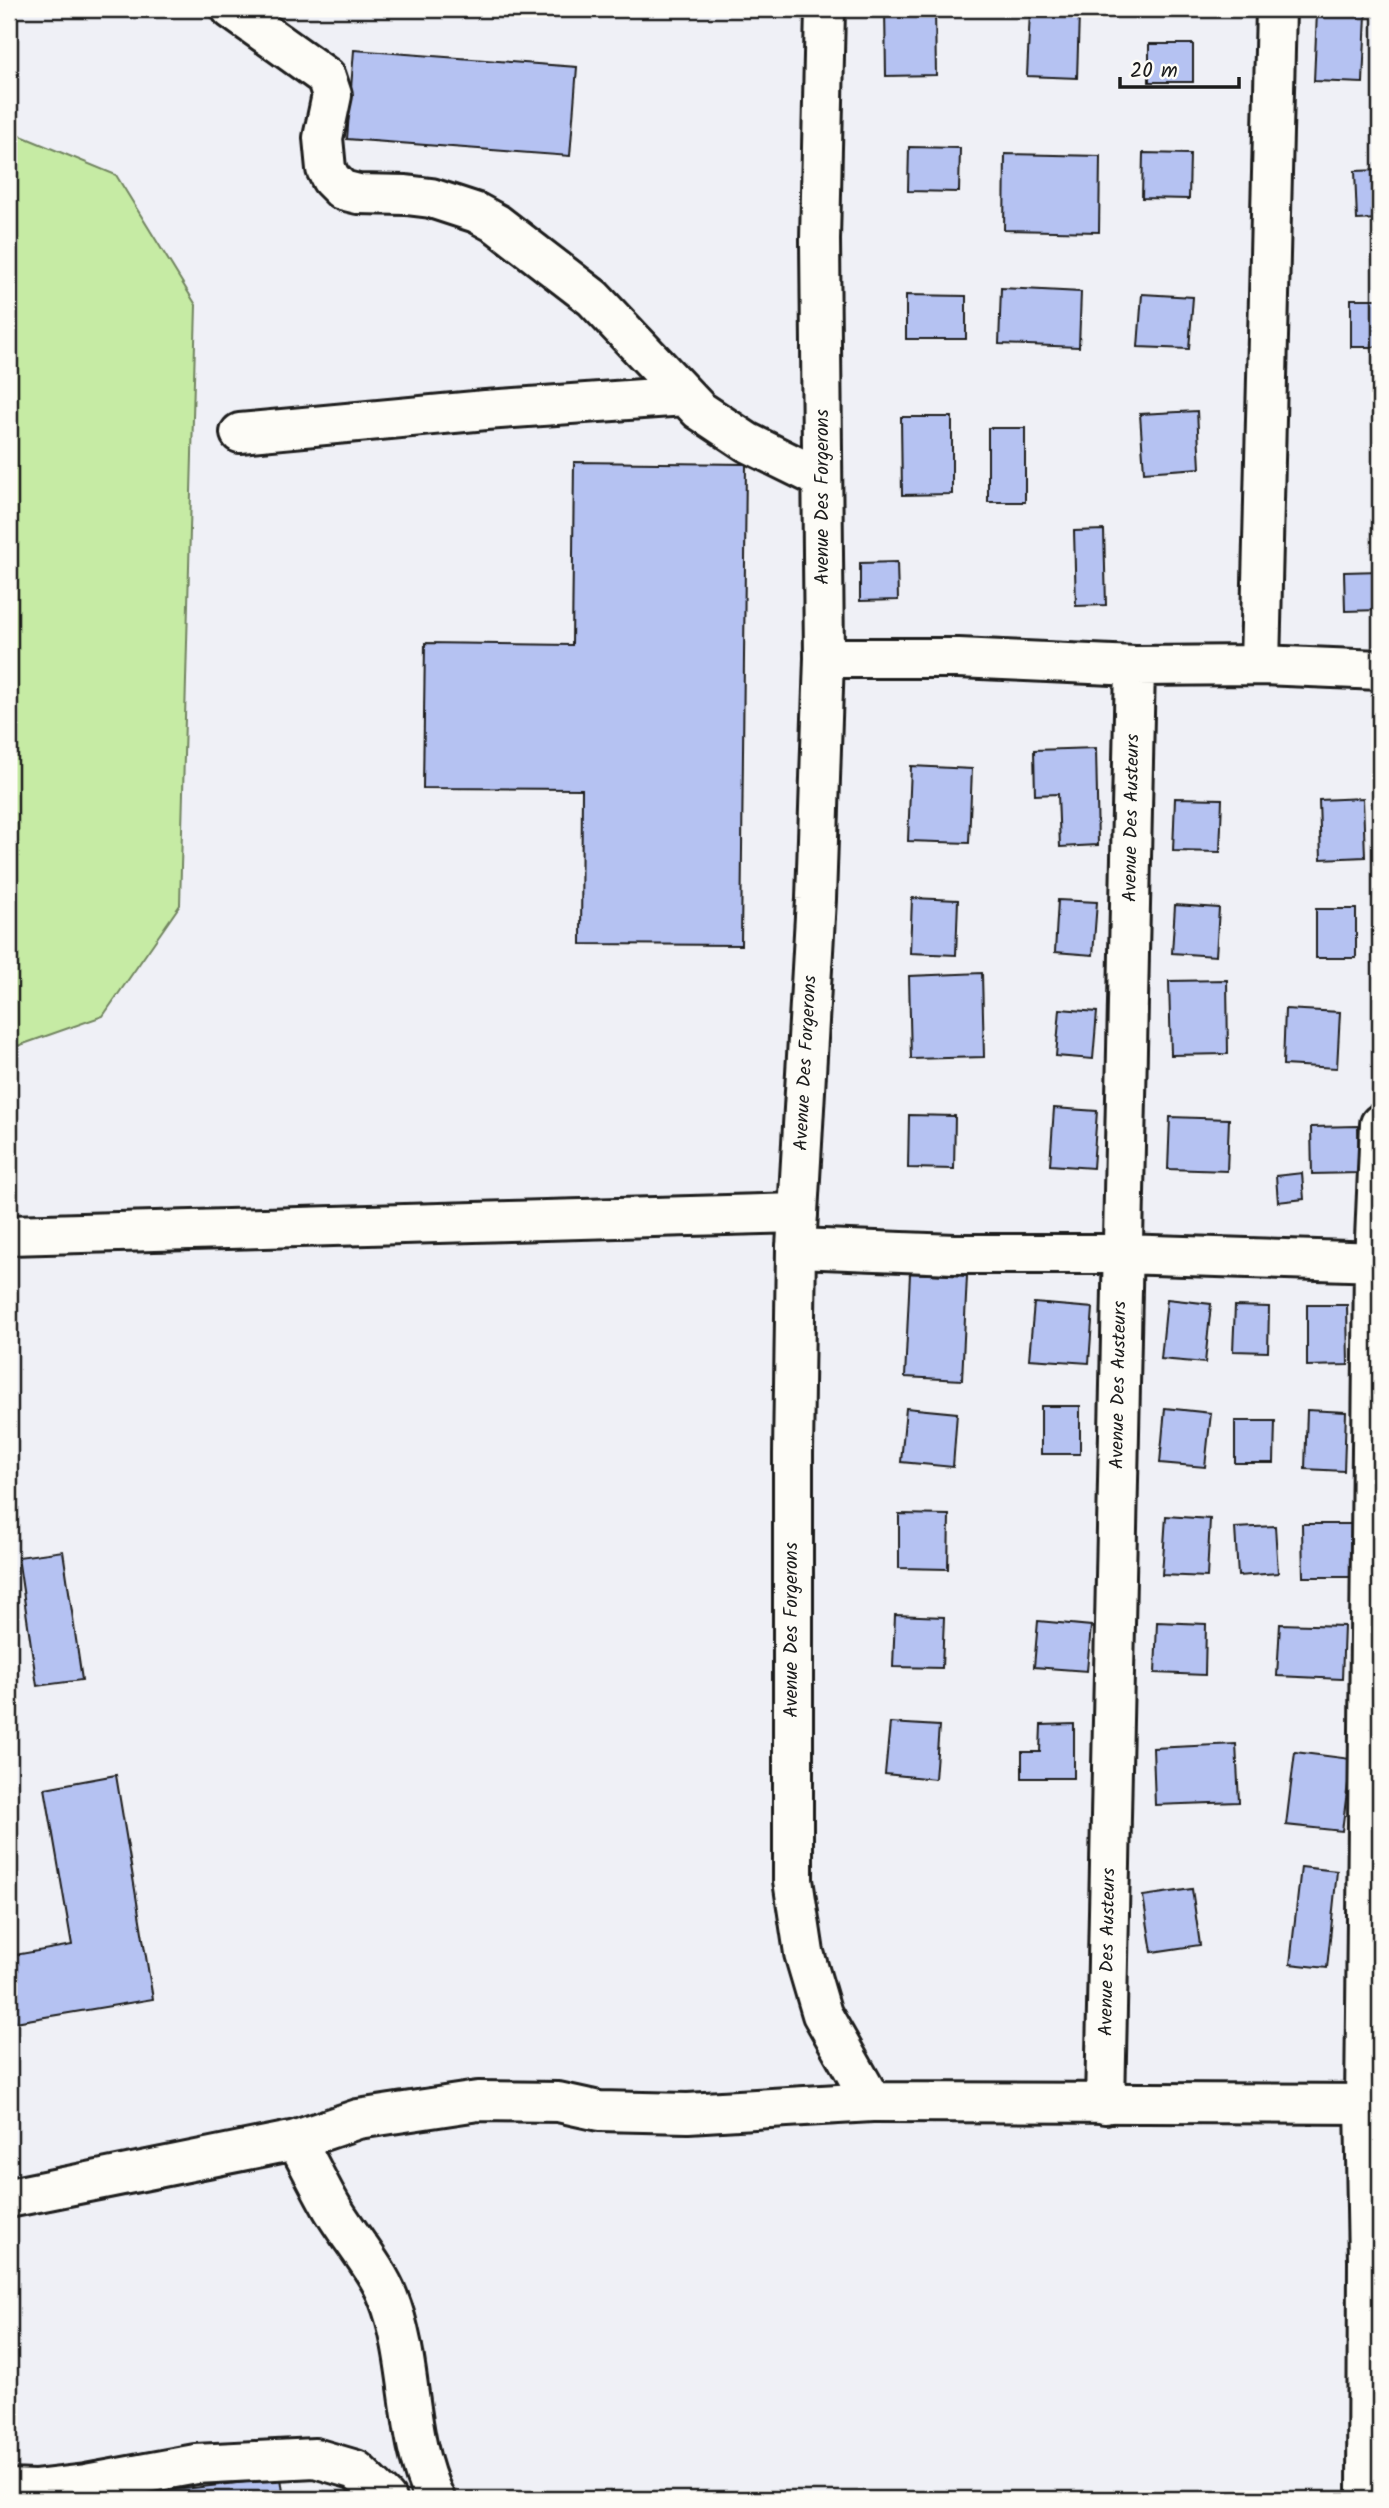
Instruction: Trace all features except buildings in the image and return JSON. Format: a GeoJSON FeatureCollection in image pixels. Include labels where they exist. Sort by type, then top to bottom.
{"type":"FeatureCollection","features":[{"type":"Feature","properties":{"kind":"street"},"geometry":{"type":"LineString","coordinates":[[232,9],[326,77],[332,95],[323,138],[326,169],[331,180],[342,190],[431,198],[477,213],[497,224],[593,298],[699,410],[747,442],[822,479]]}},
{"type":"Feature","properties":{"kind":"street","name":"Avenue Des Forgerons"},"geometry":{"type":"LineString","coordinates":[[825,9],[820,240],[824,658],[816,899],[797,1231],[793,1454],[793,1880],[804,1953],[822,2014],[872,2102]]}},
{"type":"Feature","properties":{"kind":"street"},"geometry":{"type":"LineString","coordinates":[[1260,665],[1276,9]]}},
{"type":"Feature","properties":{"kind":"street"},"geometry":{"type":"LineString","coordinates":[[240,433],[486,410],[685,396]]}},
{"type":"Feature","properties":{"kind":"street"},"geometry":{"type":"LineString","coordinates":[[824,658],[958,658],[1135,666],[1260,665],[1380,670]]}},
{"type":"Feature","properties":{"kind":"street","name":"Avenue Des Austeurs"},"geometry":{"type":"LineString","coordinates":[[1105,2105],[1135,666]]}},
{"type":"Feature","properties":{"kind":"street"},"geometry":{"type":"LineString","coordinates":[[1367,2499],[1368,2261],[1373,2104],[1380,1124]]}},
{"type":"Feature","properties":{"kind":"street"},"geometry":{"type":"LineString","coordinates":[[17,1240],[797,1231],[955,1254],[1121,1254],[1377,1262]]}},
{"type":"Feature","properties":{"kind":"street"},"geometry":{"type":"LineString","coordinates":[[9,2198],[296,2140],[358,2119],[478,2101],[558,2102],[599,2111],[688,2113],[872,2102],[1373,2104]]}},
{"type":"Feature","properties":{"kind":"street"},"geometry":{"type":"LineString","coordinates":[[296,2140],[331,2206],[388,2295],[403,2348],[414,2432],[425,2478],[435,2499]]}},
{"type":"Feature","properties":{"kind":"street"},"geometry":{"type":"LineString","coordinates":[[9,2489],[34,2490],[86,2484],[196,2464],[315,2458],[356,2470],[386,2499]]}},
{"type":"Feature","properties":{"kind":"green space"},"geometry":{"type":"Polygon","coordinates":[[[9,131],[116,175],[196,305],[180,905],[103,1016],[9,1049],[9,131]]]}}]}
